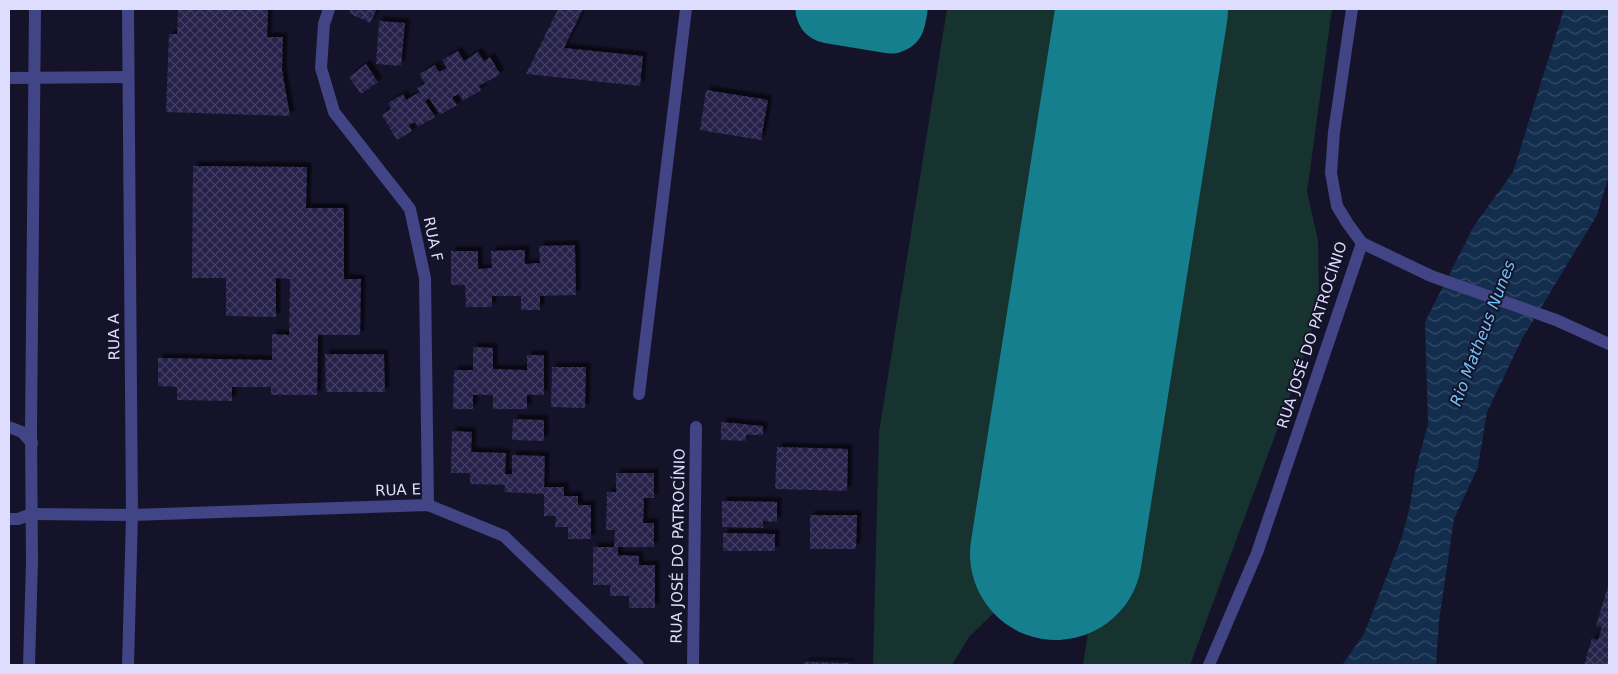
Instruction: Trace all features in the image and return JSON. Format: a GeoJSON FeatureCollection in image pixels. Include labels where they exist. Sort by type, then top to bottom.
{"type":"FeatureCollection","features":[{"type":"Feature","properties":{"kind":"street"},"geometry":{"type":"LineString","coordinates":[[29,665],[32,514],[35,9]]}},
{"type":"Feature","properties":{"kind":"street","name":"RUA A"},"geometry":{"type":"LineString","coordinates":[[128,9],[132,515],[128,665]]}},
{"type":"Feature","properties":{"kind":"street","name":"RUA F"},"geometry":{"type":"LineString","coordinates":[[329,9],[324,24],[321,68],[334,112],[410,209],[425,278],[428,505]]}},
{"type":"Feature","properties":{"kind":"street"},"geometry":{"type":"LineString","coordinates":[[639,394],[686,9]]}},
{"type":"Feature","properties":{"kind":"street","name":"RUA JOSÉ DO PATROCÍNIO"},"geometry":{"type":"LineString","coordinates":[[1209,665],[1257,553],[1362,242],[1337,206],[1331,174],[1334,132],[1352,9]]}},
{"type":"Feature","properties":{"kind":"street"},"geometry":{"type":"LineString","coordinates":[[9,78],[128,77]]}},
{"type":"Feature","properties":{"kind":"street"},"geometry":{"type":"LineString","coordinates":[[1362,242],[1431,276],[1556,320],[1609,344]]}},
{"type":"Feature","properties":{"kind":"street"},"geometry":{"type":"LineString","coordinates":[[9,427],[22,432],[32,443]]}},
{"type":"Feature","properties":{"kind":"street","name":"RUA JOSÉ DO PATROCÍNIO"},"geometry":{"type":"LineString","coordinates":[[693,665],[696,428]]}},
{"type":"Feature","properties":{"kind":"street","name":"RUA E"},"geometry":{"type":"LineString","coordinates":[[9,519],[18,519],[32,514],[132,515],[428,505],[504,536],[637,665]]}},
{"type":"Feature","properties":{"kind":"green space"},"geometry":{"type":"Polygon","coordinates":[[[947,9],[1098,9],[1003,604],[969,637],[952,665],[873,665],[879,432],[947,9]]]}},
{"type":"Feature","properties":{"kind":"green space"},"geometry":{"type":"Polygon","coordinates":[[[1186,9],[1332,9],[1307,192],[1318,240],[1319,306],[1300,368],[1190,665],[1083,665],[1186,9]]]}},
{"type":"Feature","properties":{"kind":"water","name":"Rio Matheus Nunes"},"geometry":{"type":"Polygon","coordinates":[[[1564,9],[1609,9],[1609,175],[1597,215],[1522,339],[1487,412],[1478,467],[1454,519],[1439,621],[1436,665],[1342,665],[1364,634],[1402,537],[1410,506],[1415,472],[1428,424],[1425,322],[1474,226],[1513,172],[1564,9]]]}},
{"type":"Feature","properties":{"kind":"building"},"geometry":{"type":"Polygon","coordinates":[[[178,9],[268,9],[267,37],[283,37],[282,70],[290,116],[166,112],[169,34],[177,34],[178,9]]]}},
{"type":"Feature","properties":{"kind":"building"},"geometry":{"type":"Polygon","coordinates":[[[351,9],[377,9],[370,23],[349,13],[351,9]]]}},
{"type":"Feature","properties":{"kind":"building"},"geometry":{"type":"Polygon","coordinates":[[[558,9],[583,9],[564,48],[643,56],[640,86],[526,74],[558,9]]]}},
{"type":"Feature","properties":{"kind":"building"},"geometry":{"type":"Polygon","coordinates":[[[379,21],[405,23],[401,66],[376,64],[379,21]]]}},
{"type":"Feature","properties":{"kind":"building"},"geometry":{"type":"Polygon","coordinates":[[[458,51],[464,61],[478,52],[484,61],[490,57],[500,74],[479,86],[481,90],[463,101],[459,94],[452,97],[457,105],[440,115],[429,98],[425,101],[435,117],[418,127],[415,122],[409,125],[412,131],[397,140],[382,115],[391,109],[388,103],[403,94],[406,100],[420,92],[417,88],[425,84],[419,74],[435,65],[439,72],[447,68],[442,60],[458,51]]]}},
{"type":"Feature","properties":{"kind":"building"},"geometry":{"type":"Polygon","coordinates":[[[366,64],[378,82],[361,94],[349,77],[366,64]]]}},
{"type":"Feature","properties":{"kind":"building"},"geometry":{"type":"Polygon","coordinates":[[[706,90],[768,100],[761,140],[700,130],[706,90]]]}},
{"type":"Feature","properties":{"kind":"building"},"geometry":{"type":"Polygon","coordinates":[[[193,166],[307,167],[306,208],[344,208],[344,279],[361,279],[360,335],[318,335],[317,395],[271,395],[271,387],[232,387],[232,401],[177,400],[177,387],[158,386],[158,358],[272,360],[272,334],[289,335],[290,279],[276,278],[276,317],[226,316],[226,278],[192,278],[193,166]]]}},
{"type":"Feature","properties":{"kind":"building"},"geometry":{"type":"Polygon","coordinates":[[[575,245],[576,295],[540,296],[540,310],[521,310],[521,296],[492,296],[492,307],[466,307],[465,285],[451,285],[451,251],[478,251],[478,269],[492,268],[491,251],[525,250],[525,264],[540,263],[539,246],[575,245]]]}},
{"type":"Feature","properties":{"kind":"building"},"geometry":{"type":"Polygon","coordinates":[[[473,347],[493,348],[493,369],[527,370],[527,355],[544,355],[544,395],[527,395],[527,409],[493,409],[493,395],[473,395],[473,409],[453,409],[454,370],[473,370],[473,347]]]}},
{"type":"Feature","properties":{"kind":"building"},"geometry":{"type":"Polygon","coordinates":[[[325,354],[384,354],[385,392],[326,392],[325,354]]]}},
{"type":"Feature","properties":{"kind":"building"},"geometry":{"type":"Polygon","coordinates":[[[552,367],[586,367],[585,408],[551,407],[552,367]]]}},
{"type":"Feature","properties":{"kind":"building"},"geometry":{"type":"Polygon","coordinates":[[[513,419],[544,420],[544,441],[512,440],[513,419]]]}},
{"type":"Feature","properties":{"kind":"building"},"geometry":{"type":"Polygon","coordinates":[[[721,422],[763,426],[763,435],[746,435],[746,441],[721,440],[721,422]]]}},
{"type":"Feature","properties":{"kind":"building"},"geometry":{"type":"Polygon","coordinates":[[[452,431],[472,432],[471,452],[506,453],[505,474],[512,474],[512,455],[545,456],[544,487],[564,487],[564,496],[578,496],[578,505],[591,505],[591,539],[568,539],[568,527],[555,527],[556,516],[544,516],[544,494],[504,492],[505,485],[470,484],[470,473],[451,473],[452,431]]]}},
{"type":"Feature","properties":{"kind":"building"},"geometry":{"type":"Polygon","coordinates":[[[777,447],[848,449],[847,491],[775,489],[777,447]]]}},
{"type":"Feature","properties":{"kind":"building"},"geometry":{"type":"Polygon","coordinates":[[[616,473],[654,473],[654,498],[644,498],[643,523],[654,523],[654,547],[618,547],[618,555],[639,556],[639,565],[655,565],[655,608],[629,608],[629,596],[610,596],[610,585],[593,585],[593,547],[614,547],[615,530],[606,530],[607,492],[616,492],[616,473]]]}},
{"type":"Feature","properties":{"kind":"building"},"geometry":{"type":"Polygon","coordinates":[[[722,501],[777,502],[777,522],[763,521],[763,528],[722,527],[722,501]]]}},
{"type":"Feature","properties":{"kind":"building"},"geometry":{"type":"Polygon","coordinates":[[[810,515],[857,515],[856,549],[810,549],[810,515]]]}},
{"type":"Feature","properties":{"kind":"building"},"geometry":{"type":"Polygon","coordinates":[[[723,533],[775,534],[775,551],[723,551],[723,533]]]}},
{"type":"Feature","properties":{"kind":"building"},"geometry":{"type":"Polygon","coordinates":[[[1608,586],[1609,665],[1584,665],[1592,638],[1598,640],[1602,627],[1596,626],[1608,586]]]}},
{"type":"Feature","properties":{"kind":"building"},"geometry":{"type":"Polygon","coordinates":[[[804,662],[850,663],[850,665],[804,665],[804,662]]]}},
{"type":"Feature","properties":{"kind":"taxiway"},"geometry":{"type":"LineString","coordinates":[[830,9],[891,19],[893,9]]}},
{"type":"Feature","properties":{"kind":"runway"},"geometry":{"type":"LineString","coordinates":[[1056,554],[1142,9]]}}]}
